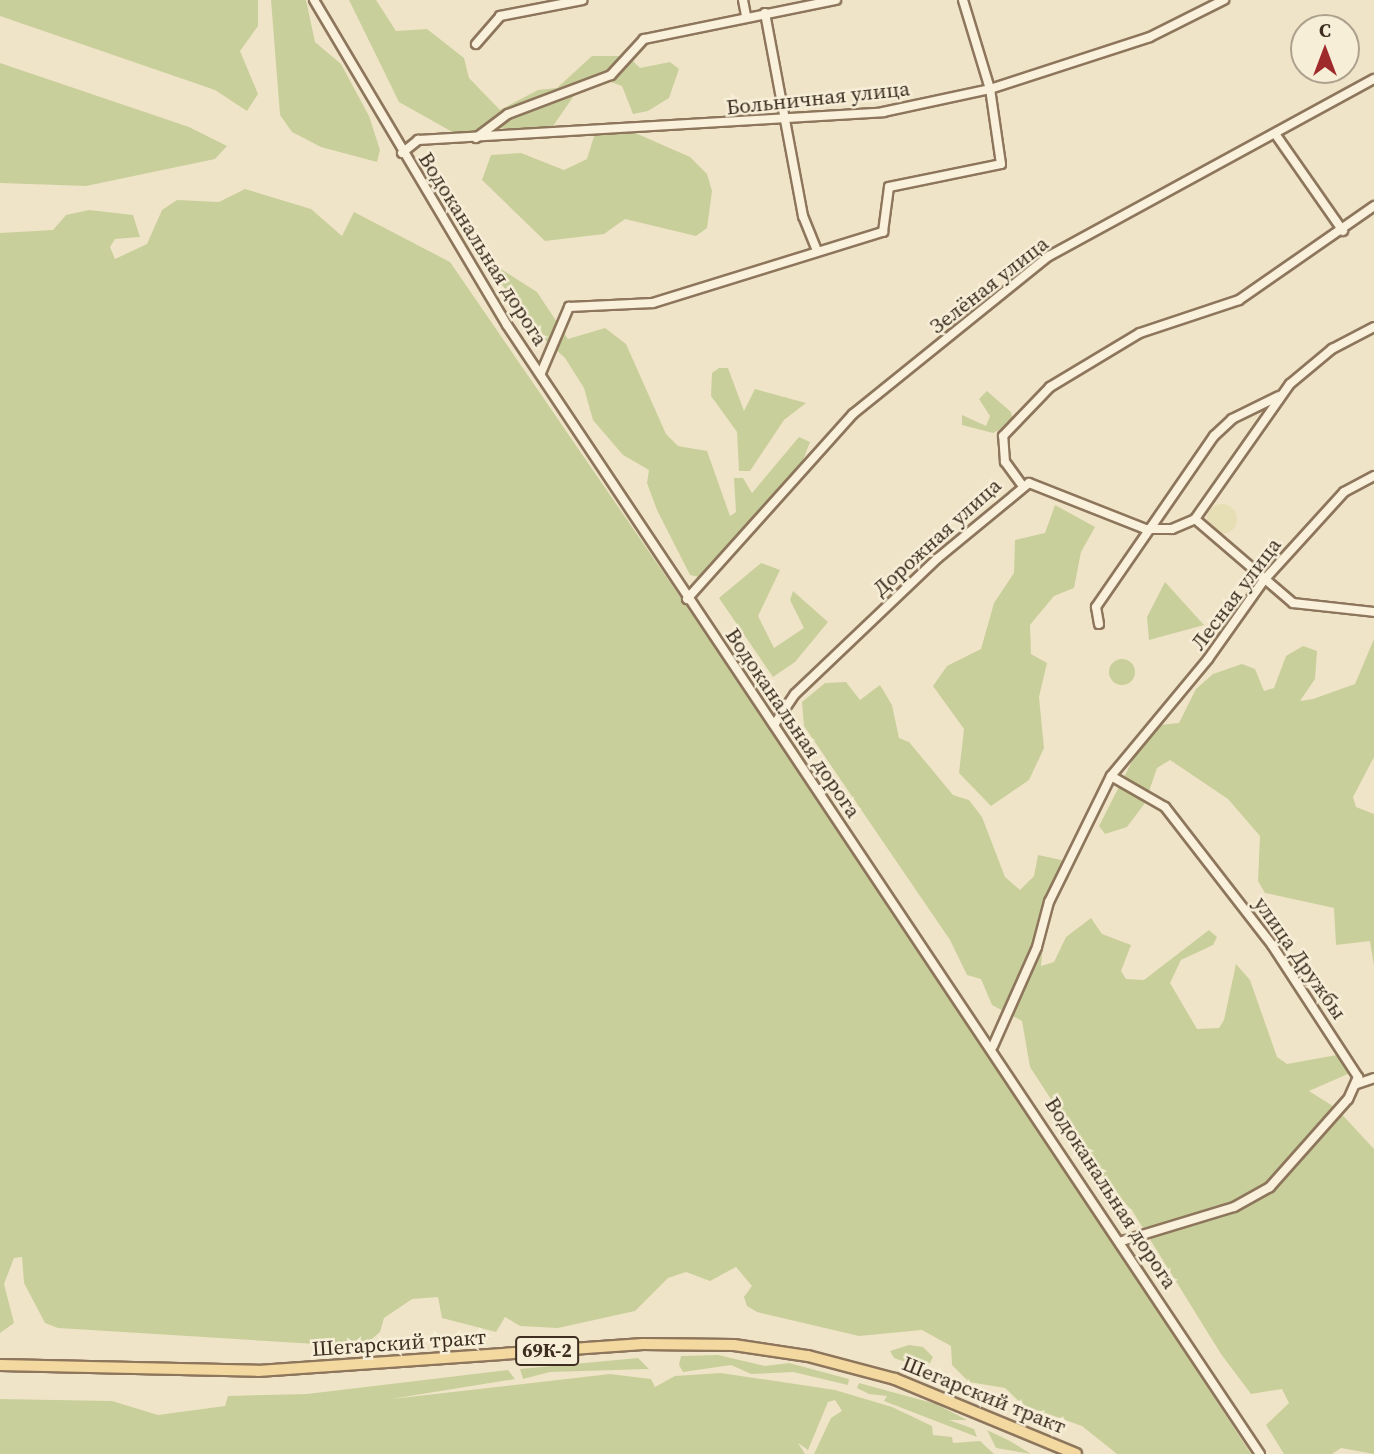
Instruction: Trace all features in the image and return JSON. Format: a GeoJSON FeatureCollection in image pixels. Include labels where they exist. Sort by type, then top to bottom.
{"type":"FeatureCollection","features":[{"type":"Feature","properties":{"kind":"main road","name":"Шегарский тракт"},"geometry":{"type":"LineString","coordinates":[[0,1365],[258,1371],[643,1344],[734,1345],[808,1356],[895,1379],[1076,1454]]}},
{"type":"Feature","properties":{"kind":"street","name":"Водоканальная дорога"},"geometry":{"type":"LineString","coordinates":[[314,0],[402,153],[687,599],[993,1045],[1260,1454]]}},
{"type":"Feature","properties":{"kind":"street"},"geometry":{"type":"LineString","coordinates":[[476,44],[500,16],[582,0]]}},
{"type":"Feature","properties":{"kind":"street"},"geometry":{"type":"LineString","coordinates":[[743,0],[746,16]]}},
{"type":"Feature","properties":{"kind":"street"},"geometry":{"type":"LineString","coordinates":[[476,138],[508,114],[611,75],[644,39],[746,16],[836,0]]}},
{"type":"Feature","properties":{"kind":"street"},"geometry":{"type":"LineString","coordinates":[[541,373],[569,307],[653,303],[817,250],[883,232],[889,187],[1001,164],[990,89],[963,0]]}},
{"type":"Feature","properties":{"kind":"street","name":"Больничная улица"},"geometry":{"type":"LineString","coordinates":[[402,153],[413,140],[783,121],[883,112],[990,89],[1150,37],[1224,0]]}},
{"type":"Feature","properties":{"kind":"street"},"geometry":{"type":"LineString","coordinates":[[765,13],[783,121],[817,250]]}},
{"type":"Feature","properties":{"kind":"street","name":"Зелёная улица"},"geometry":{"type":"LineString","coordinates":[[687,599],[853,414],[1049,257],[1374,79]]}},
{"type":"Feature","properties":{"kind":"street"},"geometry":{"type":"LineString","coordinates":[[1276,135],[1343,231]]}},
{"type":"Feature","properties":{"kind":"street"},"geometry":{"type":"LineString","coordinates":[[1022,485],[1005,462],[1003,436],[1050,387],[1140,333],[1238,300],[1343,231],[1374,206]]}},
{"type":"Feature","properties":{"kind":"street"},"geometry":{"type":"LineString","coordinates":[[1099,624],[1096,607],[1146,529],[1222,427],[1279,396],[1332,349],[1374,327]]}},
{"type":"Feature","properties":{"kind":"street"},"geometry":{"type":"LineString","coordinates":[[1279,396],[1195,519],[1264,580],[1301,606],[1374,612]]}},
{"type":"Feature","properties":{"kind":"street","name":"Лесная улица"},"geometry":{"type":"LineString","coordinates":[[993,1045],[1037,947],[1049,902],[1111,776],[1134,744],[1208,659],[1264,580],[1344,492],[1374,476]]}},
{"type":"Feature","properties":{"kind":"street","name":"Дорожная улица"},"geometry":{"type":"LineString","coordinates":[[774,725],[795,694],[1022,485],[1036,484],[1146,529],[1172,529],[1195,519]]}},
{"type":"Feature","properties":{"kind":"street","name":"улица Дружбы"},"geometry":{"type":"LineString","coordinates":[[1111,776],[1165,807],[1272,945],[1356,1068],[1357,1084]]}},
{"type":"Feature","properties":{"kind":"street"},"geometry":{"type":"LineString","coordinates":[[1122,1241],[1234,1207],[1270,1187],[1357,1084],[1374,1078]]}},
{"type":"Feature","properties":{"kind":"shaded area"},"geometry":{"type":"Polygon","coordinates":[[[1222,504],[1233,508],[1237,519],[1233,530],[1222,534],[1211,530],[1207,519],[1211,508],[1222,504]]]}},
{"type":"Feature","properties":{"kind":"green space"},"geometry":{"type":"Polygon","coordinates":[[[0,0],[258,0],[258,26],[240,51],[258,94],[247,111],[215,90],[0,16],[0,0]]]}},
{"type":"Feature","properties":{"kind":"green space"},"geometry":{"type":"Polygon","coordinates":[[[271,0],[306,0],[315,42],[341,64],[369,116],[380,150],[377,162],[321,147],[292,132],[280,115],[271,0]]]}},
{"type":"Feature","properties":{"kind":"green space"},"geometry":{"type":"Polygon","coordinates":[[[349,0],[376,0],[396,31],[427,29],[464,58],[469,78],[500,110],[538,90],[557,88],[592,56],[628,56],[640,68],[670,62],[679,69],[669,98],[648,111],[633,114],[622,86],[605,80],[582,84],[551,129],[482,128],[463,138],[399,102],[349,0]]]}},
{"type":"Feature","properties":{"kind":"green space"},"geometry":{"type":"Polygon","coordinates":[[[0,63],[189,127],[227,146],[215,159],[86,186],[0,183],[0,63]]]}},
{"type":"Feature","properties":{"kind":"green space"},"geometry":{"type":"Polygon","coordinates":[[[624,128],[690,157],[707,174],[712,191],[707,228],[696,236],[625,219],[604,234],[545,241],[482,180],[491,155],[521,153],[564,170],[587,159],[595,133],[624,128]]]}},
{"type":"Feature","properties":{"kind":"green space"},"geometry":{"type":"Polygon","coordinates":[[[245,189],[311,209],[342,236],[354,212],[450,262],[902,920],[1251,1454],[1117,1454],[1082,1426],[1023,1405],[1005,1388],[969,1382],[952,1365],[951,1346],[922,1330],[859,1336],[757,1312],[747,1306],[744,1297],[752,1286],[736,1267],[710,1281],[686,1272],[668,1278],[635,1311],[558,1328],[520,1326],[505,1317],[496,1332],[442,1318],[438,1297],[412,1299],[384,1318],[380,1332],[365,1345],[348,1346],[58,1328],[45,1323],[24,1283],[22,1257],[14,1258],[4,1284],[14,1323],[0,1333],[0,233],[53,230],[66,215],[89,210],[133,215],[140,237],[115,239],[110,247],[115,259],[147,244],[162,210],[177,200],[219,202],[245,189]]]}},
{"type":"Feature","properties":{"kind":"green space"},"geometry":{"type":"Polygon","coordinates":[[[501,269],[537,292],[568,339],[605,328],[626,344],[666,434],[678,446],[707,451],[730,516],[736,512],[734,478],[743,478],[752,493],[799,437],[810,442],[800,468],[699,577],[690,575],[657,510],[647,483],[649,470],[623,455],[593,420],[584,388],[565,358],[530,326],[501,283],[501,269]]]}},
{"type":"Feature","properties":{"kind":"green space"},"geometry":{"type":"Polygon","coordinates":[[[719,368],[728,368],[744,411],[755,389],[806,403],[784,420],[750,471],[739,471],[737,432],[711,396],[712,373],[719,368]]]}},
{"type":"Feature","properties":{"kind":"green space"},"geometry":{"type":"Polygon","coordinates":[[[987,391],[1011,412],[1013,422],[993,433],[962,425],[962,415],[986,426],[990,416],[979,399],[987,391]]]}},
{"type":"Feature","properties":{"kind":"green space"},"geometry":{"type":"Polygon","coordinates":[[[1055,505],[1095,527],[1081,552],[1074,588],[1054,596],[1030,625],[1031,654],[1047,663],[1039,697],[1044,748],[1029,780],[991,806],[959,773],[964,729],[933,686],[947,666],[981,649],[994,603],[1014,573],[1015,540],[1045,533],[1055,505]]]}},
{"type":"Feature","properties":{"kind":"green space"},"geometry":{"type":"Polygon","coordinates":[[[761,563],[780,570],[758,616],[774,648],[804,628],[790,600],[793,591],[828,622],[795,662],[773,677],[719,598],[761,563]]]}},
{"type":"Feature","properties":{"kind":"green space"},"geometry":{"type":"Polygon","coordinates":[[[1165,582],[1204,625],[1149,640],[1147,617],[1165,582]]]}},
{"type":"Feature","properties":{"kind":"green space"},"geometry":{"type":"Polygon","coordinates":[[[1374,639],[1374,757],[1353,797],[1356,807],[1374,814],[1374,966],[1370,941],[1336,945],[1334,908],[1265,893],[1258,881],[1260,836],[1228,799],[1170,760],[1157,768],[1145,803],[1127,827],[1105,834],[1099,826],[1150,726],[1179,723],[1196,689],[1213,674],[1242,664],[1255,669],[1264,691],[1274,688],[1286,656],[1303,646],[1317,651],[1315,679],[1300,701],[1313,699],[1355,684],[1374,639]]]}},
{"type":"Feature","properties":{"kind":"green space"},"geometry":{"type":"Polygon","coordinates":[[[1122,659],[1131,663],[1135,672],[1131,681],[1122,685],[1113,681],[1109,672],[1113,663],[1122,659]]]}},
{"type":"Feature","properties":{"kind":"green space"},"geometry":{"type":"Polygon","coordinates":[[[846,682],[860,700],[880,685],[892,705],[899,738],[909,742],[953,795],[969,800],[982,817],[1005,877],[1020,890],[1034,876],[1038,855],[1066,861],[1069,877],[1045,921],[1041,966],[1054,962],[1066,937],[1091,918],[1102,934],[1131,945],[1121,971],[1126,979],[1144,980],[1209,930],[1217,937],[1213,945],[1181,960],[1170,983],[1197,1029],[1219,1028],[1224,1020],[1236,964],[1250,980],[1277,1057],[1287,1064],[1337,1055],[1350,1063],[1350,1073],[1309,1091],[1336,1108],[1374,1149],[1374,1454],[1341,1448],[1332,1454],[1284,1454],[1266,1425],[1289,1403],[1282,1389],[1251,1394],[1221,1354],[1133,1212],[1099,1173],[1030,1067],[1022,1021],[992,1005],[981,979],[967,975],[950,940],[804,726],[802,702],[825,683],[846,682]]]}},
{"type":"Feature","properties":{"kind":"green space"},"geometry":{"type":"Polygon","coordinates":[[[909,1345],[923,1347],[933,1357],[930,1363],[920,1367],[894,1358],[890,1351],[909,1345]]]}},
{"type":"Feature","properties":{"kind":"green space"},"geometry":{"type":"Polygon","coordinates":[[[718,1355],[765,1366],[789,1363],[849,1379],[848,1385],[793,1372],[751,1374],[731,1365],[683,1372],[679,1365],[681,1356],[718,1355]]]}},
{"type":"Feature","properties":{"kind":"green space"},"geometry":{"type":"Polygon","coordinates":[[[638,1358],[649,1369],[550,1372],[523,1379],[520,1369],[638,1358]]]}},
{"type":"Feature","properties":{"kind":"green space"},"geometry":{"type":"Polygon","coordinates":[[[508,1370],[515,1379],[391,1399],[610,1374],[651,1379],[655,1387],[675,1376],[721,1373],[835,1390],[892,1407],[932,1426],[933,1435],[952,1437],[953,1443],[980,1441],[994,1454],[814,1454],[831,1418],[842,1411],[835,1400],[828,1402],[808,1450],[798,1443],[805,1454],[0,1454],[0,1399],[112,1401],[158,1415],[225,1406],[228,1396],[307,1394],[508,1370]]]}},
{"type":"Feature","properties":{"kind":"green space"},"geometry":{"type":"Polygon","coordinates":[[[859,1383],[936,1404],[967,1420],[949,1420],[974,1429],[977,1437],[884,1401],[887,1396],[869,1394],[857,1388],[859,1383]]]}},
{"type":"Feature","properties":{"kind":"green space"},"geometry":{"type":"Polygon","coordinates":[[[987,1430],[1010,1441],[1031,1454],[996,1448],[987,1430]]]}}]}
